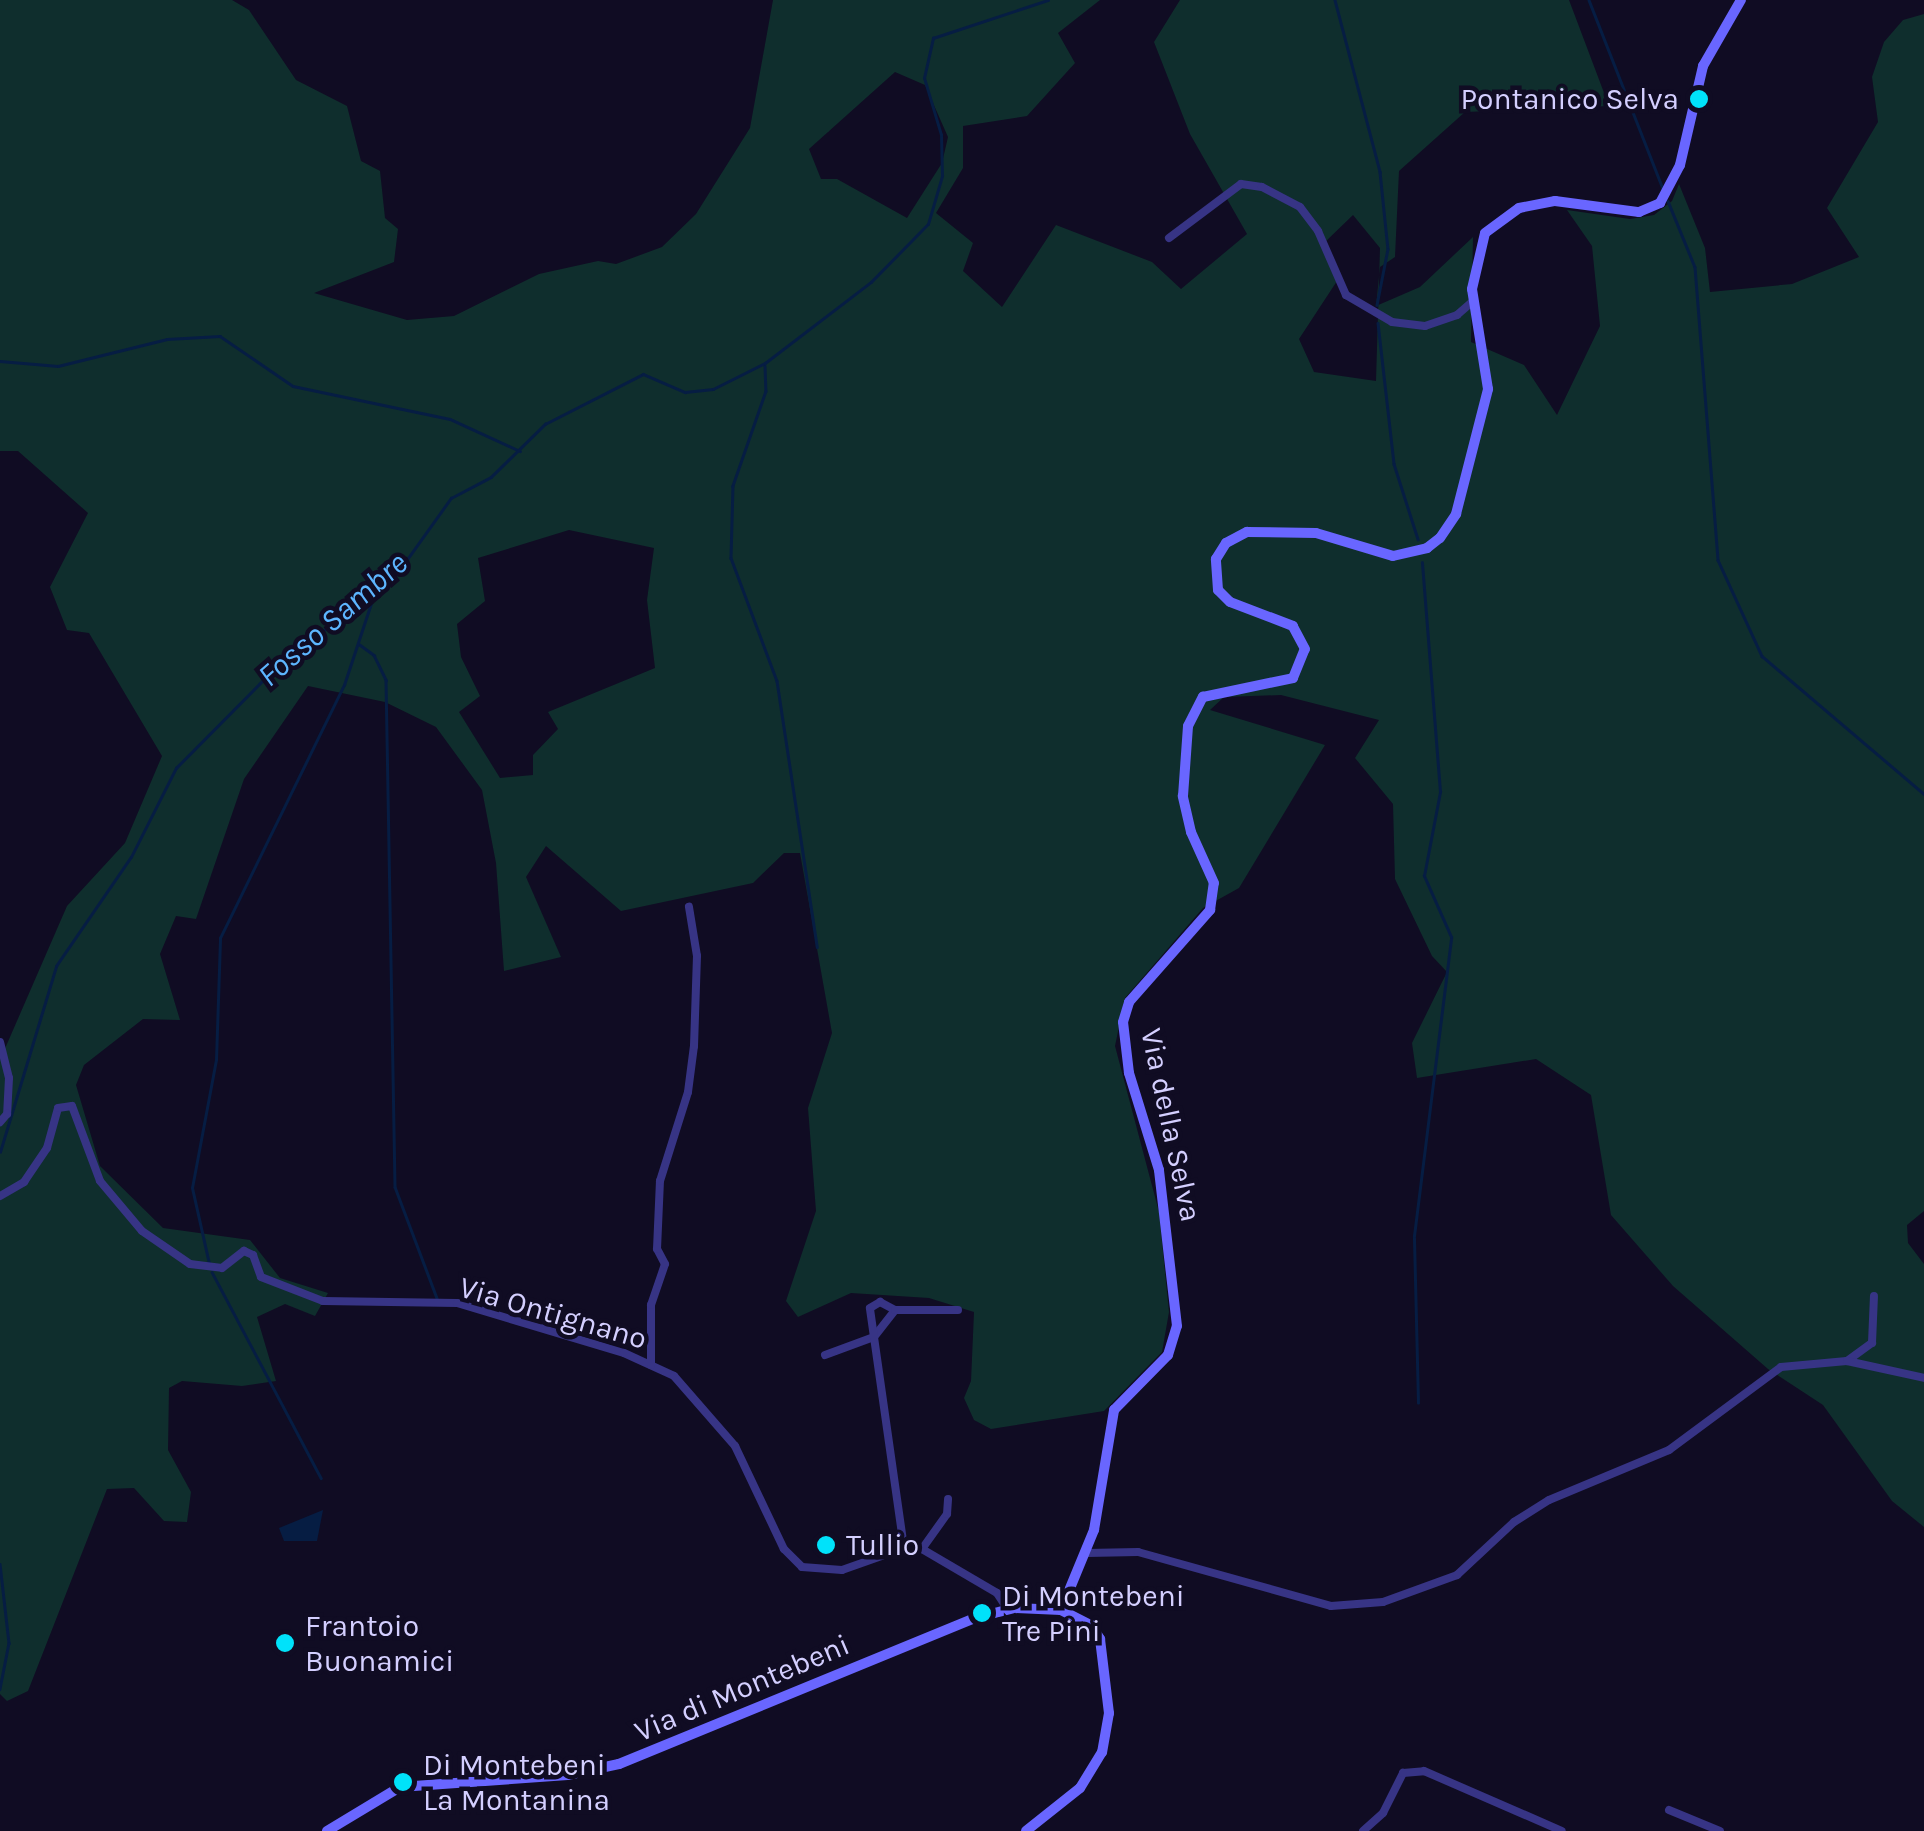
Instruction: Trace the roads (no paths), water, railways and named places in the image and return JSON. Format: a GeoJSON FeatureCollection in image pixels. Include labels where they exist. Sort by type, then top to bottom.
{"type":"FeatureCollection","features":[{"type":"Feature","properties":{"kind":"street","name":"Via della Selva"},"geometry":{"type":"LineString","coordinates":[[1060,1610],[1087,1554],[1114,1410],[1168,1355],[1177,1326],[1159,1170],[1129,1072],[1123,1022],[1129,1002],[1210,910],[1214,883],[1190,832],[1183,796],[1188,726],[1203,697],[1293,678],[1305,649],[1293,626],[1230,602],[1218,590],[1216,559],[1226,543],[1247,532],[1316,533],[1393,556],[1414,553],[1440,538],[1456,514],[1488,389],[1473,301],[1480,243],[1498,219],[1519,208],[1579,202],[1639,212],[1660,203],[1672,188],[1703,66],[1741,0]]}},
{"type":"Feature","properties":{"kind":"street"},"geometry":{"type":"LineString","coordinates":[[1169,238],[1241,184],[1262,186],[1309,219],[1346,295],[1392,322],[1425,326],[1457,316],[1473,301]]}},
{"type":"Feature","properties":{"kind":"street"},"geometry":{"type":"LineString","coordinates":[[651,1365],[651,1304],[665,1264],[657,1249],[658,1200],[694,1046],[697,956],[689,907]]}},
{"type":"Feature","properties":{"kind":"street"},"geometry":{"type":"LineString","coordinates":[[0,1042],[9,1078],[7,1114],[0,1122]]}},
{"type":"Feature","properties":{"kind":"street","name":"Via Ontignano"},"geometry":{"type":"LineString","coordinates":[[0,1196],[24,1182],[39,1159],[58,1108],[72,1106],[100,1181],[142,1231],[206,1271],[222,1268],[244,1251],[253,1255],[261,1277],[322,1301],[457,1303],[651,1365],[674,1376],[735,1446],[784,1549],[802,1567],[842,1570],[904,1548],[922,1550],[997,1593],[1008,1610]]}},
{"type":"Feature","properties":{"kind":"street"},"geometry":{"type":"LineString","coordinates":[[1846,1362],[1872,1342],[1874,1296]]}},
{"type":"Feature","properties":{"kind":"street"},"geometry":{"type":"LineString","coordinates":[[904,1548],[870,1308],[880,1302],[896,1310],[958,1310]]}},
{"type":"Feature","properties":{"kind":"street"},"geometry":{"type":"LineString","coordinates":[[825,1355],[874,1336],[896,1310]]}},
{"type":"Feature","properties":{"kind":"street"},"geometry":{"type":"LineString","coordinates":[[1087,1554],[1138,1552],[1331,1606],[1383,1602],[1457,1575],[1514,1522],[1548,1500],[1669,1450],[1765,1374],[1846,1362],[1924,1378]]}},
{"type":"Feature","properties":{"kind":"street"},"geometry":{"type":"LineString","coordinates":[[922,1550],[947,1514],[948,1498]]}},
{"type":"Feature","properties":{"kind":"street","name":"Via di Montebeni"},"geometry":{"type":"LineString","coordinates":[[327,1831],[400,1787],[568,1775],[640,1758],[939,1632],[1008,1610],[1060,1610]]}},
{"type":"Feature","properties":{"kind":"street"},"geometry":{"type":"LineString","coordinates":[[1026,1831],[1080,1788],[1102,1752],[1109,1713],[1100,1639],[1091,1625],[1060,1610]]}},
{"type":"Feature","properties":{"kind":"street"},"geometry":{"type":"LineString","coordinates":[[1362,1831],[1383,1813],[1402,1773],[1424,1771],[1562,1831]]}},
{"type":"Feature","properties":{"kind":"street"},"geometry":{"type":"LineString","coordinates":[[1669,1810],[1720,1831]]}},
{"type":"Feature","properties":{"kind":"water"},"geometry":{"type":"Polygon","coordinates":[[[323,1510],[317,1541],[284,1541],[279,1528],[323,1510]]]}},
{"type":"Feature","properties":{"kind":"waterway","name":"Fosso Sambre"},"geometry":{"type":"LineString","coordinates":[[0,1152],[56,966],[131,857],[176,768],[272,671],[398,572],[451,498],[491,477],[545,424],[643,374],[685,392],[713,389],[765,363],[871,282],[928,224],[942,176],[941,135],[924,78],[933,38],[1048,0]]}},
{"type":"Feature","properties":{"kind":"waterway"},"geometry":{"type":"LineString","coordinates":[[1335,0],[1380,172],[1388,249],[1377,305]]}},
{"type":"Feature","properties":{"kind":"waterway"},"geometry":{"type":"LineString","coordinates":[[1589,0],[1663,189]]}},
{"type":"Feature","properties":{"kind":"waterway"},"geometry":{"type":"LineString","coordinates":[[1668,201],[1695,267],[1718,560],[1762,656],[1924,794]]}},
{"type":"Feature","properties":{"kind":"waterway"},"geometry":{"type":"LineString","coordinates":[[1378,323],[1394,464],[1418,539]]}},
{"type":"Feature","properties":{"kind":"waterway"},"geometry":{"type":"LineString","coordinates":[[0,361],[58,366],[167,339],[220,336],[293,386],[450,419],[520,451]]}},
{"type":"Feature","properties":{"kind":"waterway"},"geometry":{"type":"LineString","coordinates":[[765,366],[766,391],[733,486],[731,558],[777,681],[817,947]]}},
{"type":"Feature","properties":{"kind":"waterway"},"geometry":{"type":"LineString","coordinates":[[1418,1403],[1414,1236],[1451,937],[1424,876],[1440,792],[1422,563]]}},
{"type":"Feature","properties":{"kind":"waterway"},"geometry":{"type":"LineString","coordinates":[[209,1264],[192,1188],[216,1060],[220,938],[344,685],[376,588]]}},
{"type":"Feature","properties":{"kind":"waterway"},"geometry":{"type":"LineString","coordinates":[[359,644],[374,655],[386,680],[395,1187],[437,1298]]}},
{"type":"Feature","properties":{"kind":"waterway"},"geometry":{"type":"LineString","coordinates":[[212,1272],[321,1478]]}},
{"type":"Feature","properties":{"kind":"waterway"},"geometry":{"type":"LineString","coordinates":[[0,1564],[9,1643],[0,1689]]}},
{"type":"Feature","properties":{"kind":"place","name":"Pontanico Selva"},"geometry":{"type":"Point","coordinates":[1699,99]}},
{"type":"Feature","properties":{"kind":"place","name":"Tullio"},"geometry":{"type":"Point","coordinates":[826,1545]}},
{"type":"Feature","properties":{"kind":"place","name":"Di Montebeni Tre Pini"},"geometry":{"type":"Point","coordinates":[982,1613]}},
{"type":"Feature","properties":{"kind":"place","name":"Frantoio Buonamici"},"geometry":{"type":"Point","coordinates":[285,1643]}},
{"type":"Feature","properties":{"kind":"place","name":"Di Montebeni La Montanina"},"geometry":{"type":"Point","coordinates":[403,1782]}}]}
